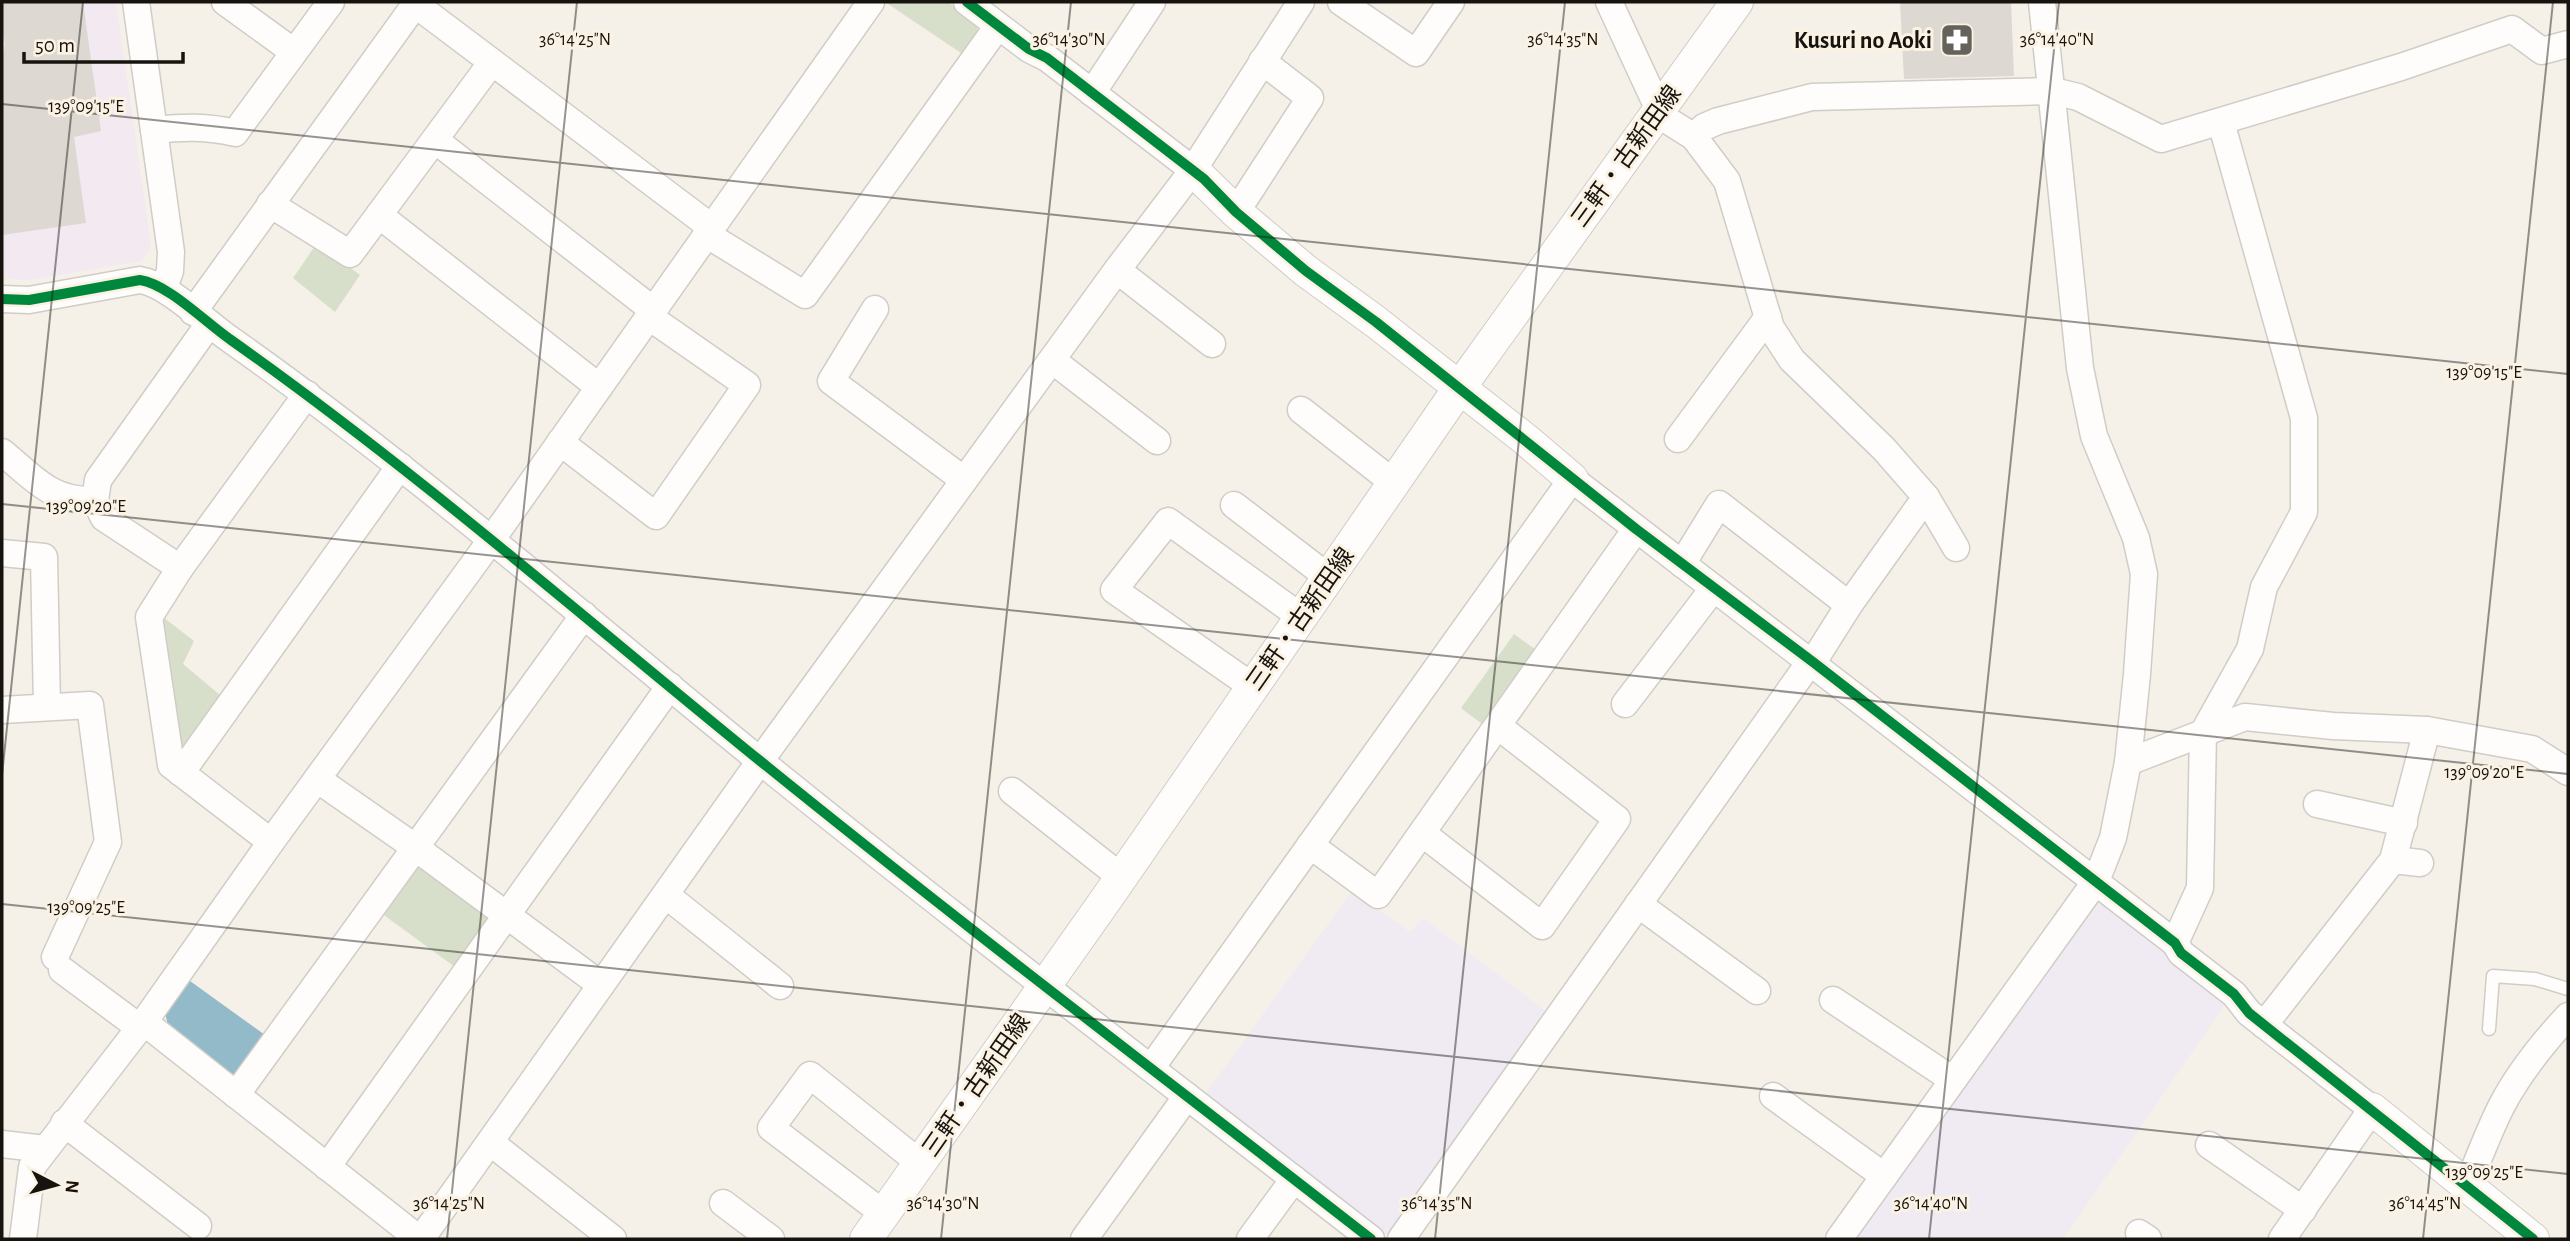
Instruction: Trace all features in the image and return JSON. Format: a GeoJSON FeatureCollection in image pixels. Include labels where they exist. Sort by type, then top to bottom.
{"type":"FeatureCollection","features":[{"type":"Feature","properties":{"kind":"street"},"geometry":{"type":"LineString","coordinates":[[136,2],[171,252],[170,271],[164,288]]}},
{"type":"Feature","properties":{"kind":"street"},"geometry":{"type":"LineString","coordinates":[[225,2],[294,52]]}},
{"type":"Feature","properties":{"kind":"street"},"geometry":{"type":"LineString","coordinates":[[154,130],[187,126],[211,127],[235,133],[331,2]]}},
{"type":"Feature","properties":{"kind":"street"},"geometry":{"type":"LineString","coordinates":[[26,1238],[32,1167],[142,1025],[271,842],[492,539],[871,2]]}},
{"type":"Feature","properties":{"kind":"street"},"geometry":{"type":"LineString","coordinates":[[967,2],[1029,49],[1047,58],[1193,170],[1236,212],[1306,271],[1376,321],[1713,589],[1813,662],[2175,943],[2181,953],[2234,994],[2249,1013],[2533,1239]]}},
{"type":"Feature","properties":{"kind":"street"},"geometry":{"type":"LineString","coordinates":[[1092,93],[1152,2]]}},
{"type":"Feature","properties":{"kind":"street"},"geometry":{"type":"LineString","coordinates":[[1340,2],[1416,53],[1451,2]]}},
{"type":"Feature","properties":{"kind":"street"},"geometry":{"type":"LineString","coordinates":[[1609,2],[1659,110],[1667,120],[1694,137],[1727,181],[1771,328],[1792,360],[1884,449],[1926,497],[1956,548]]}},
{"type":"Feature","properties":{"kind":"street","name":"三軒・古新田線"},"geometry":{"type":"LineString","coordinates":[[875,1227],[1460,387],[1737,2]]}},
{"type":"Feature","properties":{"kind":"street"},"geometry":{"type":"LineString","coordinates":[[1839,1239],[2096,881],[2113,838],[2128,762],[2144,574],[2136,538],[2094,436],[2080,368],[2042,2]]}},
{"type":"Feature","properties":{"kind":"street"},"geometry":{"type":"LineString","coordinates":[[180,568],[103,518],[95,500],[98,480],[270,204],[416,3],[708,231],[805,296],[998,26]]}},
{"type":"Feature","properties":{"kind":"street"},"geometry":{"type":"LineString","coordinates":[[2,710],[90,705],[108,842],[59,963],[236,1095],[420,1239],[964,480],[1116,270],[1193,170],[1295,4]]}},
{"type":"Feature","properties":{"kind":"street"},"geometry":{"type":"LineString","coordinates":[[1694,137],[1704,127],[1718,121],[1812,97],[2053,91],[2078,96],[2161,139],[2512,30],[2542,51],[2568,44]]}},
{"type":"Feature","properties":{"kind":"street"},"geometry":{"type":"LineString","coordinates":[[1236,212],[1310,99],[1262,61]]}},
{"type":"Feature","properties":{"kind":"street"},"geometry":{"type":"LineString","coordinates":[[270,204],[350,254],[492,62]]}},
{"type":"Feature","properties":{"kind":"street"},"geometry":{"type":"LineString","coordinates":[[2175,943],[2200,888],[2203,733],[2250,649],[2264,587],[2304,512],[2304,418],[2221,122]]}},
{"type":"Feature","properties":{"kind":"street"},"geometry":{"type":"LineString","coordinates":[[435,140],[650,313],[747,385],[656,516],[560,442]]}},
{"type":"Feature","properties":{"kind":"street"},"geometry":{"type":"LineString","coordinates":[[379,215],[599,387]]}},
{"type":"Feature","properties":{"kind":"street"},"geometry":{"type":"LineString","coordinates":[[1116,270],[1212,344]]}},
{"type":"Feature","properties":{"kind":"street"},"geometry":{"type":"LineString","coordinates":[[2,299],[29,300],[140,280],[164,288],[400,466],[761,761],[1371,1239]]}},
{"type":"Feature","properties":{"kind":"street"},"geometry":{"type":"LineString","coordinates":[[875,309],[831,381],[964,480]]}},
{"type":"Feature","properties":{"kind":"street"},"geometry":{"type":"LineString","coordinates":[[1678,439],[1768,317]]}},
{"type":"Feature","properties":{"kind":"street"},"geometry":{"type":"LineString","coordinates":[[1052,360],[1157,440]]}},
{"type":"Feature","properties":{"kind":"street"},"geometry":{"type":"LineString","coordinates":[[271,842],[171,765],[149,617],[180,568],[307,394]]}},
{"type":"Feature","properties":{"kind":"street"},"geometry":{"type":"LineString","coordinates":[[1301,410],[1394,483]]}},
{"type":"Feature","properties":{"kind":"street"},"geometry":{"type":"LineString","coordinates":[[2,452],[57,496],[75,501],[95,500]]}},
{"type":"Feature","properties":{"kind":"street"},"geometry":{"type":"LineString","coordinates":[[181,773],[400,466]]}},
{"type":"Feature","properties":{"kind":"street"},"geometry":{"type":"LineString","coordinates":[[1151,1068],[1572,479]]}},
{"type":"Feature","properties":{"kind":"street"},"geometry":{"type":"LineString","coordinates":[[1401,1239],[1805,669],[1813,662],[1849,605],[1926,497]]}},
{"type":"Feature","properties":{"kind":"street"},"geometry":{"type":"LineString","coordinates":[[1682,564],[1719,504],[1849,605]]}},
{"type":"Feature","properties":{"kind":"street"},"geometry":{"type":"LineString","coordinates":[[1234,505],[1328,577]]}},
{"type":"Feature","properties":{"kind":"street"},"geometry":{"type":"LineString","coordinates":[[1253,687],[1114,590],[1168,521],[1301,617]]}},
{"type":"Feature","properties":{"kind":"street"},"geometry":{"type":"LineString","coordinates":[[1310,845],[1378,895],[1636,529]]}},
{"type":"Feature","properties":{"kind":"street"},"geometry":{"type":"LineString","coordinates":[[2,553],[44,557],[47,707]]}},
{"type":"Feature","properties":{"kind":"street"},"geometry":{"type":"LineString","coordinates":[[1625,704],[1713,589]]}},
{"type":"Feature","properties":{"kind":"street"},"geometry":{"type":"LineString","coordinates":[[236,1095],[584,615]]}},
{"type":"Feature","properties":{"kind":"street"},"geometry":{"type":"LineString","coordinates":[[327,1167],[670,686]]}},
{"type":"Feature","properties":{"kind":"street"},"geometry":{"type":"LineString","coordinates":[[2128,762],[2245,717],[2333,726],[2427,730],[2532,749],[2568,772]]}},
{"type":"Feature","properties":{"kind":"street"},"geometry":{"type":"LineString","coordinates":[[1422,833],[1542,926],[1617,819],[1498,726]]}},
{"type":"Feature","properties":{"kind":"street"},"geometry":{"type":"LineString","coordinates":[[2264,1025],[2393,860],[2427,730]]}},
{"type":"Feature","properties":{"kind":"street"},"geometry":{"type":"LineString","coordinates":[[317,779],[416,848],[601,985]]}},
{"type":"Feature","properties":{"kind":"street"},"geometry":{"type":"LineString","coordinates":[[1012,791],[1121,877]]}},
{"type":"Feature","properties":{"kind":"street"},"geometry":{"type":"LineString","coordinates":[[2317,804],[2404,822]]}},
{"type":"Feature","properties":{"kind":"street"},"geometry":{"type":"LineString","coordinates":[[2393,860],[2420,863]]}},
{"type":"Feature","properties":{"kind":"street"},"geometry":{"type":"LineString","coordinates":[[666,894],[780,986]]}},
{"type":"Feature","properties":{"kind":"street"},"geometry":{"type":"LineString","coordinates":[[1638,904],[1757,991]]}},
{"type":"Feature","properties":{"kind":"street"},"geometry":{"type":"LineString","coordinates":[[1833,1000],[1953,1080]]}},
{"type":"Feature","properties":{"kind":"street"},"geometry":{"type":"LineString","coordinates":[[2467,1187],[2501,1107],[2514,1084],[2568,1016]]}},
{"type":"Feature","properties":{"kind":"street"},"geometry":{"type":"LineString","coordinates":[[875,1227],[771,1128],[810,1075],[921,1164]]}},
{"type":"Feature","properties":{"kind":"street"},"geometry":{"type":"LineString","coordinates":[[1084,1239],[1187,1096]]}},
{"type":"Feature","properties":{"kind":"street"},"geometry":{"type":"LineString","coordinates":[[1773,1096],[1884,1176]]}},
{"type":"Feature","properties":{"kind":"street"},"geometry":{"type":"LineString","coordinates":[[2282,1239],[2372,1109]]}},
{"type":"Feature","properties":{"kind":"street"},"geometry":{"type":"LineString","coordinates":[[65,1123],[198,1226]]}},
{"type":"Feature","properties":{"kind":"street"},"geometry":{"type":"LineString","coordinates":[[490,1142],[613,1239]]}},
{"type":"Feature","properties":{"kind":"street"},"geometry":{"type":"LineString","coordinates":[[2,1144],[45,1149]]}},
{"type":"Feature","properties":{"kind":"street"},"geometry":{"type":"LineString","coordinates":[[2209,1145],[2303,1210]]}},
{"type":"Feature","properties":{"kind":"street"},"geometry":{"type":"LineString","coordinates":[[1250,1239],[1294,1179]]}},
{"type":"Feature","properties":{"kind":"street"},"geometry":{"type":"LineString","coordinates":[[723,1203],[771,1239]]}},
{"type":"Feature","properties":{"kind":"lane"},"geometry":{"type":"LineString","coordinates":[[2489,1028],[2493,976],[2535,979],[2568,989]]}},
{"type":"Feature","properties":{"kind":"shaded area"},"geometry":{"type":"Polygon","coordinates":[[[2,2],[116,2],[151,246],[142,261],[30,280],[2,279],[2,2]]]}},
{"type":"Feature","properties":{"kind":"shaded area"},"geometry":{"type":"Polygon","coordinates":[[[1352,891],[1410,932],[1423,918],[1551,1015],[1399,1234],[1381,1236],[1204,1096],[1352,891]]]}},
{"type":"Feature","properties":{"kind":"shaded area"},"geometry":{"type":"Polygon","coordinates":[[[2101,897],[2231,996],[2063,1239],[1851,1239],[2101,897]]]}},
{"type":"Feature","properties":{"kind":"green space"},"geometry":{"type":"Polygon","coordinates":[[[885,2],[948,2],[977,23],[977,37],[964,55],[885,2]]]}},
{"type":"Feature","properties":{"kind":"green space"},"geometry":{"type":"Polygon","coordinates":[[[317,243],[360,275],[335,312],[293,278],[317,243]]]}},
{"type":"Feature","properties":{"kind":"green space"},"geometry":{"type":"Polygon","coordinates":[[[163,617],[194,641],[183,664],[220,695],[184,747],[174,744],[163,617]]]}},
{"type":"Feature","properties":{"kind":"green space"},"geometry":{"type":"Polygon","coordinates":[[[1514,634],[1539,652],[1486,727],[1461,708],[1514,634]]]}},
{"type":"Feature","properties":{"kind":"green space"},"geometry":{"type":"Polygon","coordinates":[[[420,866],[488,914],[488,923],[455,967],[381,913],[413,869],[420,866]]]}},
{"type":"Feature","properties":{"kind":"water"},"geometry":{"type":"Polygon","coordinates":[[[190,981],[265,1035],[237,1074],[228,1076],[169,1029],[165,1013],[190,981]]]}},
{"type":"Feature","properties":{"kind":"building"},"geometry":{"type":"Polygon","coordinates":[[[2,2],[83,2],[101,131],[74,137],[86,223],[2,235],[2,63],[5,43],[2,31],[2,2]]]}},
{"type":"Feature","properties":{"kind":"building","name":"Kusuri no Aoki"},"geometry":{"type":"Polygon","coordinates":[[[1900,2],[2011,2],[2014,76],[1904,79],[1900,2]]]}},
{"type":"Feature","properties":{"kind":"cycle path"},"geometry":{"type":"LineString","coordinates":[[967,2],[1029,49],[1047,58],[1204,179],[1236,212],[1306,271],[1376,322],[1636,529],[1813,662],[2175,943],[2181,953],[2234,994],[2249,1013],[2533,1239]]}},
{"type":"Feature","properties":{"kind":"cycle path"},"geometry":{"type":"LineString","coordinates":[[2,299],[29,300],[140,280],[175,296],[367,440],[835,821],[1371,1239]]}},
{"type":"Feature","properties":{"kind":"place","name":"Kusuri no Aoki"},"geometry":{"type":"Point","coordinates":[1957,40]}}]}
